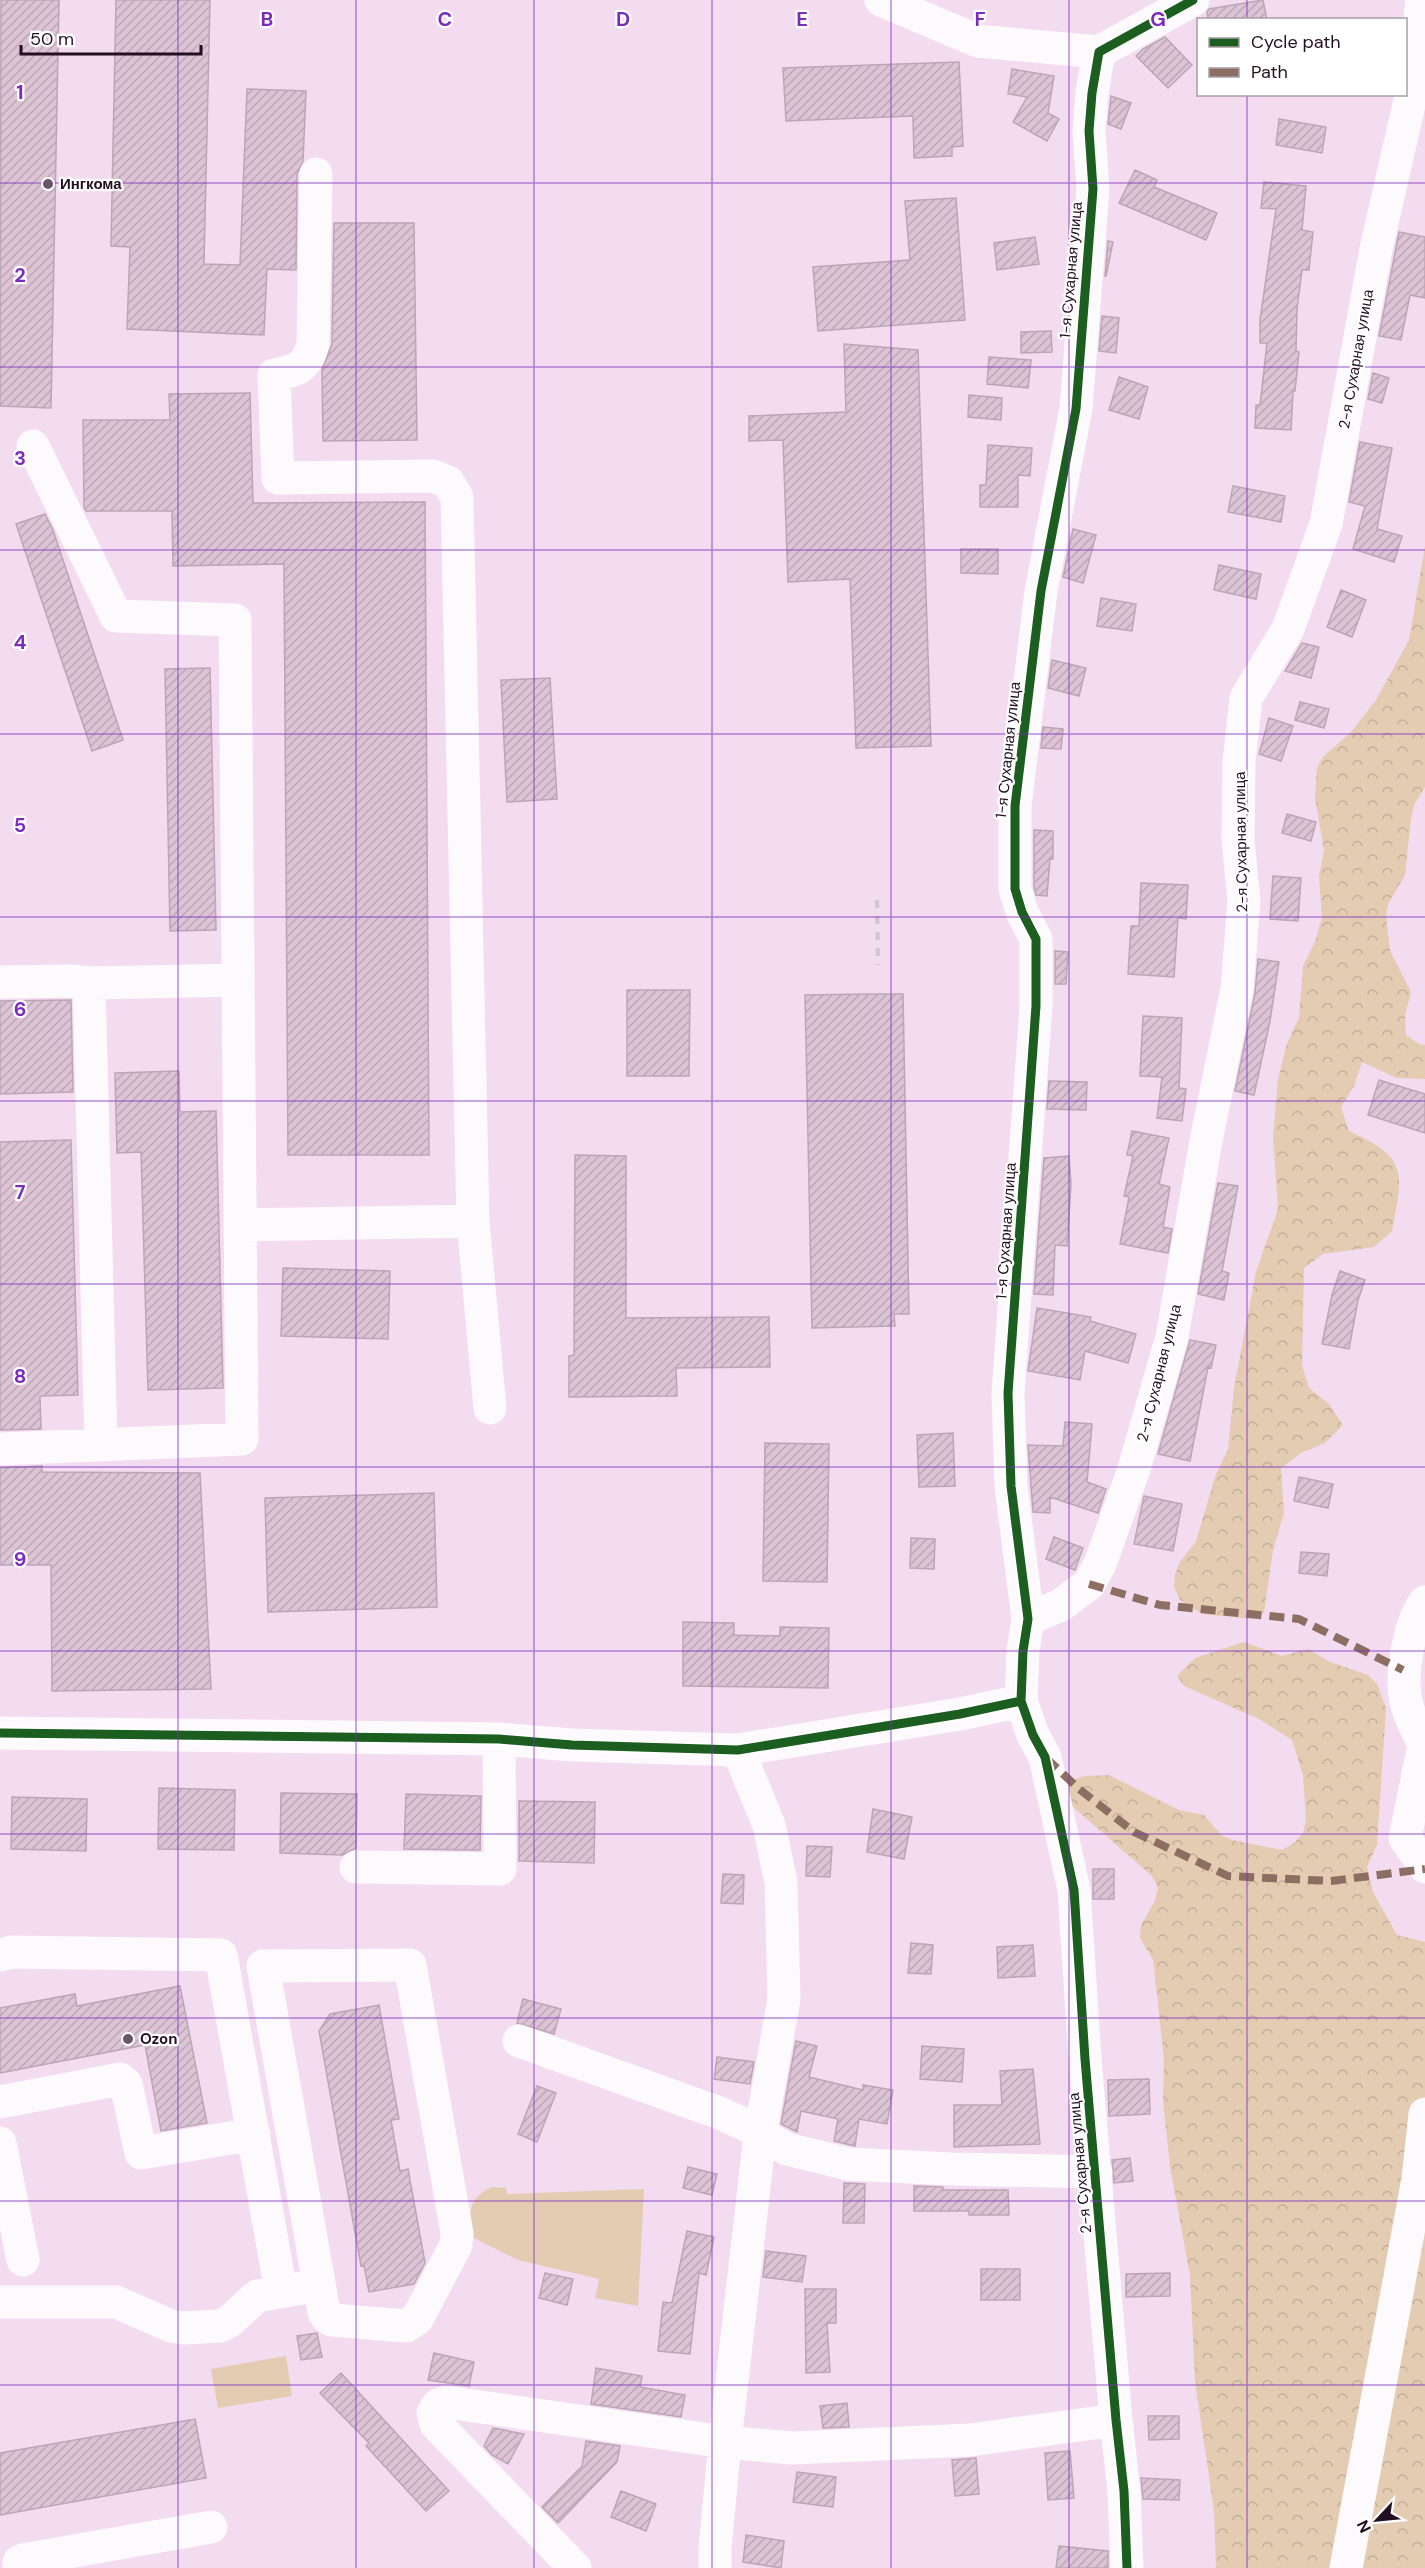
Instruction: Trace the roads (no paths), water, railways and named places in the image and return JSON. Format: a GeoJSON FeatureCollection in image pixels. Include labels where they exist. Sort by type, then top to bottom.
{"type":"FeatureCollection","features":[{"type":"Feature","properties":{"kind":"street"},"geometry":{"type":"LineString","coordinates":[[881,0],[978,42],[1099,52],[1193,0]]}},
{"type":"Feature","properties":{"kind":"street","name":"2-я Сухарная улица"},"geometry":{"type":"LineString","coordinates":[[1028,1620],[1061,1605],[1089,1584],[1100,1564],[1134,1469],[1172,1337],[1206,1141],[1237,989],[1244,901],[1238,840],[1239,762],[1246,698],[1288,628],[1326,524],[1376,249],[1411,96],[1422,0]]}},
{"type":"Feature","properties":{"kind":"street","name":"1-я Сухарная улица"},"geometry":{"type":"LineString","coordinates":[[1021,1701],[1023,1651],[1028,1620],[1011,1486],[1008,1393],[1032,1089],[1036,939],[1022,912],[1015,889],[1015,806],[1041,591],[1076,409],[1093,189],[1089,121],[1099,52]]}},
{"type":"Feature","properties":{"kind":"street"},"geometry":{"type":"LineString","coordinates":[[316,174],[313,343],[309,359],[298,369],[274,375],[278,478],[433,476],[448,482],[457,497],[473,1221],[490,1408]]}},
{"type":"Feature","properties":{"kind":"street"},"geometry":{"type":"LineString","coordinates":[[0,1449],[242,1439],[235,621],[116,616],[33,446]]}},
{"type":"Feature","properties":{"kind":"street"},"geometry":{"type":"LineString","coordinates":[[0,982],[238,980]]}},
{"type":"Feature","properties":{"kind":"street"},"geometry":{"type":"LineString","coordinates":[[89,983],[101,1445]]}},
{"type":"Feature","properties":{"kind":"street"},"geometry":{"type":"LineString","coordinates":[[240,1225],[473,1221]]}},
{"type":"Feature","properties":{"kind":"street"},"geometry":{"type":"LineString","coordinates":[[1425,1602],[1418,1611],[1403,1670],[1406,1702],[1424,1743],[1405,1838],[1425,1867]]}},
{"type":"Feature","properties":{"kind":"street"},"geometry":{"type":"LineString","coordinates":[[0,1733],[499,1739],[572,1745],[738,1750],[960,1714],[1021,1701]]}},
{"type":"Feature","properties":{"kind":"street","name":"2-я Сухарная улица"},"geometry":{"type":"LineString","coordinates":[[1021,1701],[1033,1735],[1045,1757],[1074,1890],[1085,2059],[1124,2491],[1127,2568]]}},
{"type":"Feature","properties":{"kind":"street"},"geometry":{"type":"LineString","coordinates":[[356,1867],[500,1869],[499,1739]]}},
{"type":"Feature","properties":{"kind":"street"},"geometry":{"type":"LineString","coordinates":[[715,2568],[725,2442],[760,2134],[784,1999],[781,1882],[769,1825],[738,1750]]}},
{"type":"Feature","properties":{"kind":"street"},"geometry":{"type":"LineString","coordinates":[[0,1955],[11,1952],[217,1954],[223,1959],[281,2291]]}},
{"type":"Feature","properties":{"kind":"street"},"geometry":{"type":"LineString","coordinates":[[224,1966],[410,1965],[457,2233],[456,2244],[417,2319],[412,2324],[406,2326],[333,2320],[324,2312],[263,1966]]}},
{"type":"Feature","properties":{"kind":"street"},"geometry":{"type":"LineString","coordinates":[[519,2041],[717,2112],[746,2125],[787,2149],[848,2164],[1096,2172]]}},
{"type":"Feature","properties":{"kind":"street"},"geometry":{"type":"LineString","coordinates":[[0,2102],[120,2079],[126,2084],[141,2153],[254,2134]]}},
{"type":"Feature","properties":{"kind":"street"},"geometry":{"type":"LineString","coordinates":[[1346,2568],[1418,2179],[1425,2114]]}},
{"type":"Feature","properties":{"kind":"street"},"geometry":{"type":"LineString","coordinates":[[0,2143],[22,2260]]}},
{"type":"Feature","properties":{"kind":"street"},"geometry":{"type":"LineString","coordinates":[[0,2302],[116,2302],[171,2326],[183,2328],[220,2326],[230,2321],[257,2296],[319,2285]]}},
{"type":"Feature","properties":{"kind":"street"},"geometry":{"type":"LineString","coordinates":[[575,2568],[436,2424],[433,2413],[438,2404],[446,2402],[725,2442],[792,2448],[970,2440],[1116,2420]]}},
{"type":"Feature","properties":{"kind":"street"},"geometry":{"type":"LineString","coordinates":[[19,2568],[19,2562],[23,2560],[211,2526]]}},
{"type":"Feature","properties":{"kind":"railway"},"geometry":{"type":"LineString","coordinates":[[877,900],[878,965]]}},
{"type":"Feature","properties":{"kind":"place","name":"Ингкома"},"geometry":{"type":"Point","coordinates":[48,184]}},
{"type":"Feature","properties":{"kind":"place","name":"Ozon"},"geometry":{"type":"Point","coordinates":[128,2039]}}]}
